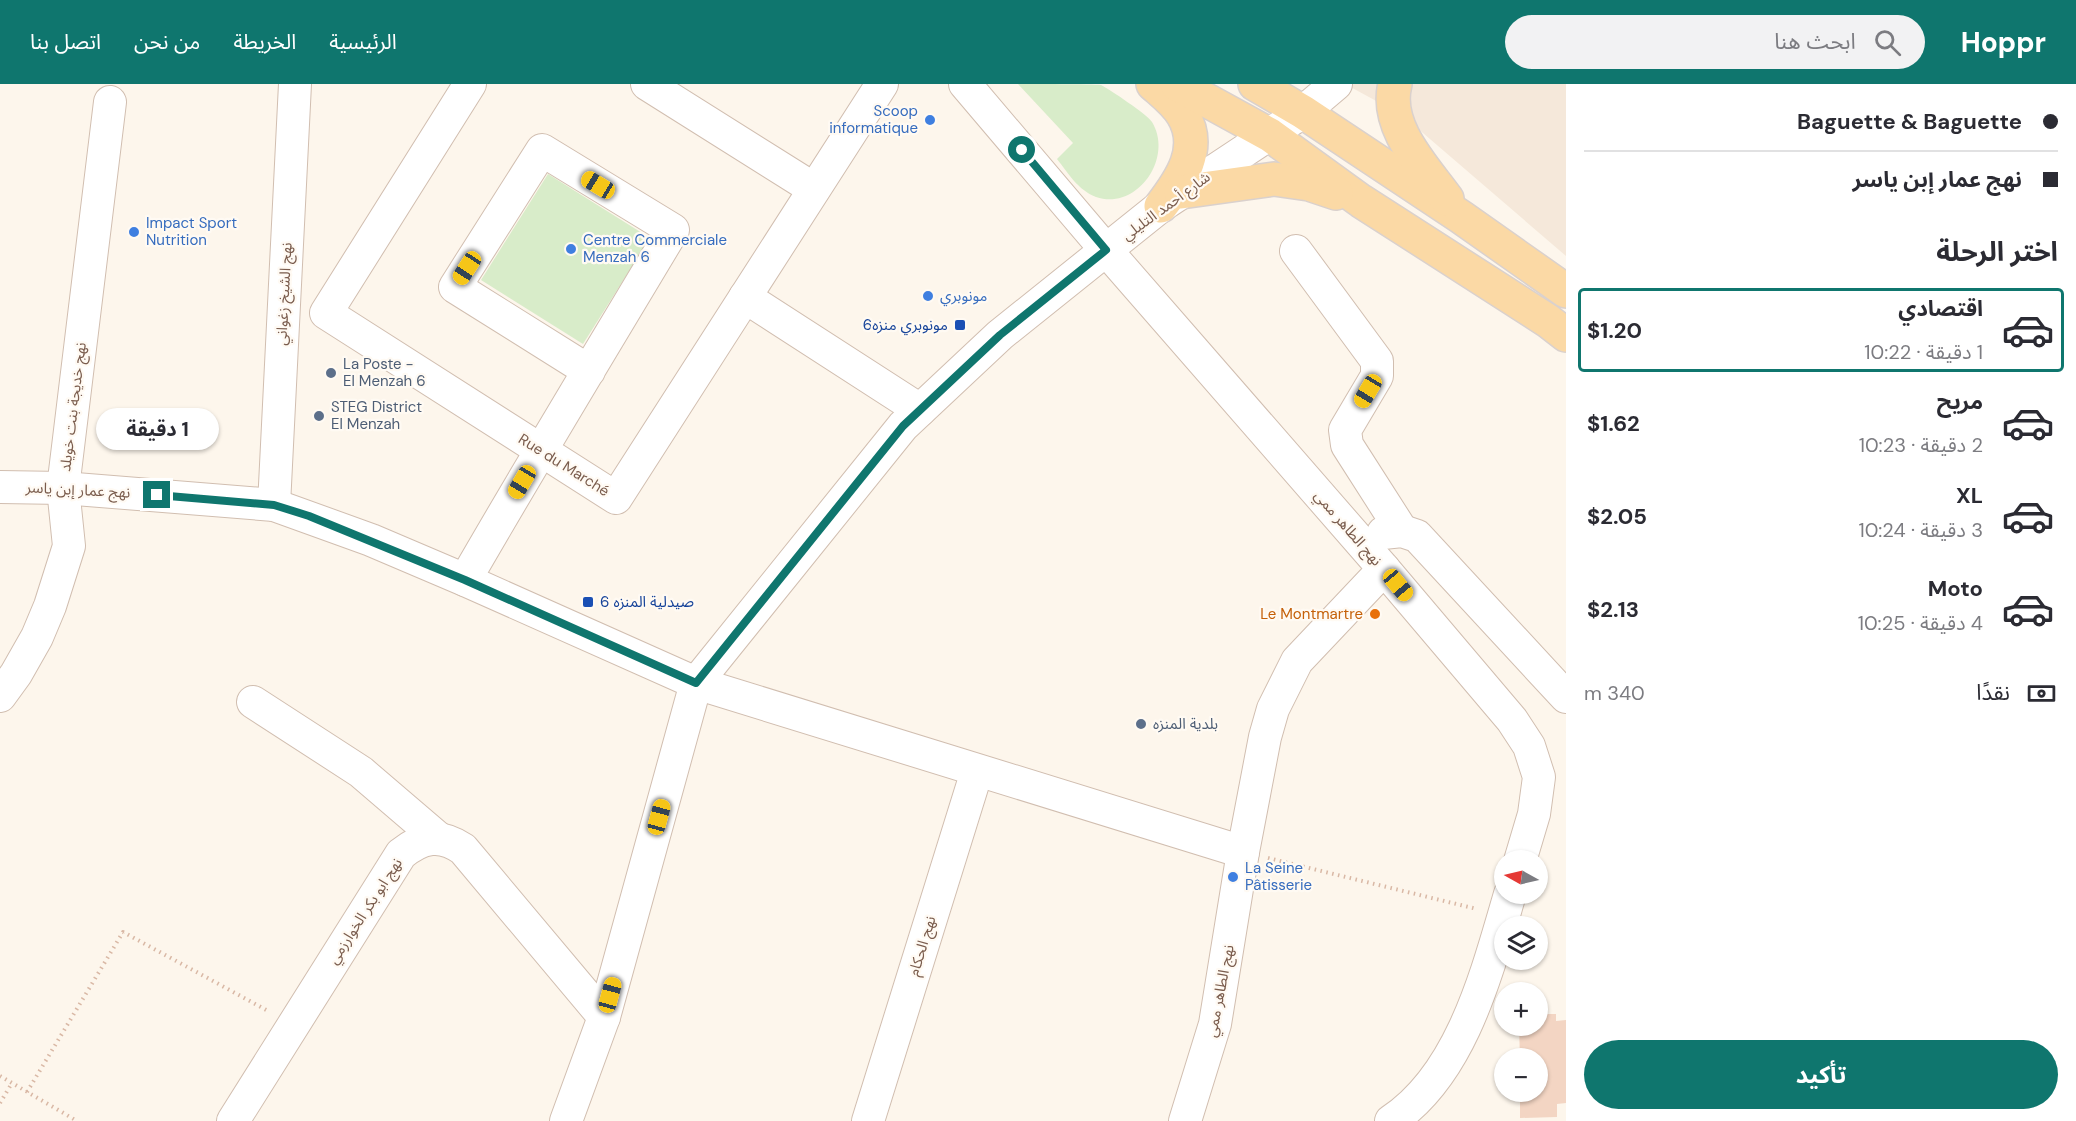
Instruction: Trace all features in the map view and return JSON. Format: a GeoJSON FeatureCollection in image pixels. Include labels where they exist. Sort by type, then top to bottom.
{"type":"FeatureCollection","features":[{"type":"Feature","properties":{"kind":"main road"},"geometry":{"type":"LineString","coordinates":[[1153,84],[1183,115],[1190,133],[1191,150],[1171,199]]}},
{"type":"Feature","properties":{"kind":"main road"},"geometry":{"type":"LineString","coordinates":[[1177,84],[1270,135],[1361,201],[1548,321],[1566,335]]}},
{"type":"Feature","properties":{"kind":"main road"},"geometry":{"type":"LineString","coordinates":[[1255,84],[1303,112],[1461,217],[1566,291]]}},
{"type":"Feature","properties":{"kind":"main road"},"geometry":{"type":"LineString","coordinates":[[1395,84],[1393,106],[1408,145],[1461,217]]}},
{"type":"Feature","properties":{"kind":"main road"},"geometry":{"type":"LineString","coordinates":[[1171,199],[1274,179],[1309,184],[1361,201]]}},
{"type":"Feature","properties":{"kind":"street","name":"نهج الشيخ زغواني"},"geometry":{"type":"LineString","coordinates":[[274,505],[295,84]]}},
{"type":"Feature","properties":{"kind":"street","name":"Rue du Marché"},"geometry":{"type":"LineString","coordinates":[[470,84],[326,313],[616,498],[882,84]]}},
{"type":"Feature","properties":{"kind":"street","name":"نهج الطاهر ممي"},"geometry":{"type":"LineString","coordinates":[[965,84],[1106,250],[1384,568],[1315,639],[1297,661],[1273,709],[1265,737],[1215,1024],[1185,1121]]}},
{"type":"Feature","properties":{"kind":"street","name":"شارع أحمد التليلي"},"geometry":{"type":"LineString","coordinates":[[696,683],[903,426],[1000,335],[1171,199],[1303,112],[1336,84]]}},
{"type":"Feature","properties":{"kind":"street"},"geometry":{"type":"LineString","coordinates":[[657,87],[814,189]]}},
{"type":"Feature","properties":{"kind":"street","name":"نهج خديجة بنت خويلد"},"geometry":{"type":"LineString","coordinates":[[0,696],[16,674],[37,637],[50,606],[69,546],[63,488],[110,102]]}},
{"type":"Feature","properties":{"kind":"street"},"geometry":{"type":"LineString","coordinates":[[465,580],[673,231],[542,150],[455,287],[589,371]]}},
{"type":"Feature","properties":{"kind":"street"},"geometry":{"type":"LineString","coordinates":[[1296,251],[1377,361],[1377,376],[1345,430],[1347,445],[1402,531]]}},
{"type":"Feature","properties":{"kind":"street"},"geometry":{"type":"LineString","coordinates":[[744,297],[920,410]]}},
{"type":"Feature","properties":{"kind":"street","name":"نهج عمار إبن ياسر"},"geometry":{"type":"LineString","coordinates":[[0,487],[63,488],[274,505],[371,540],[696,683],[1244,852]]}},
{"type":"Feature","properties":{"kind":"street"},"geometry":{"type":"LineString","coordinates":[[1358,539],[1402,531],[1417,536],[1566,697]]}},
{"type":"Feature","properties":{"kind":"street"},"geometry":{"type":"LineString","coordinates":[[1384,568],[1512,720],[1529,746],[1539,777],[1534,814],[1523,850]]}},
{"type":"Feature","properties":{"kind":"street"},"geometry":{"type":"LineString","coordinates":[[566,1121],[604,1017],[696,683]]}},
{"type":"Feature","properties":{"kind":"street"},"geometry":{"type":"LineString","coordinates":[[253,702],[361,772],[438,838],[452,841],[463,849],[604,1017]]}},
{"type":"Feature","properties":{"kind":"street","name":"نهج الحكام"},"geometry":{"type":"LineString","coordinates":[[868,1121],[977,771]]}},
{"type":"Feature","properties":{"kind":"street","name":"نهج ابو بكر الخوارزمي"},"geometry":{"type":"LineString","coordinates":[[233,1121],[401,854],[424,840],[438,838]]}},
{"type":"Feature","properties":{"kind":"street"},"geometry":{"type":"LineString","coordinates":[[1391,1121],[1406,1111],[1429,1088],[1454,1052],[1474,1005],[1507,905]]}},
{"type":"Feature","properties":{"kind":"path"},"geometry":{"type":"LineString","coordinates":[[1244,852],[1507,905]]}},
{"type":"Feature","properties":{"kind":"path"},"geometry":{"type":"LineString","coordinates":[[27,1092],[123,932],[293,1025]]}},
{"type":"Feature","properties":{"kind":"path"},"geometry":{"type":"LineString","coordinates":[[0,1076],[77,1121]]}},
{"type":"Feature","properties":{"kind":"path"},"geometry":{"type":"LineString","coordinates":[[0,1103],[12,1083]]}},
{"type":"Feature","properties":{"kind":"shaded area"},"geometry":{"type":"Polygon","coordinates":[[[1345,84],[1566,84],[1566,256],[1402,115],[1345,84]]]}},
{"type":"Feature","properties":{"kind":"green space"},"geometry":{"type":"Polygon","coordinates":[[[1018,84],[1101,85],[1136,108],[1152,122],[1158,136],[1155,165],[1148,178],[1138,189],[1125,196],[1111,199],[1096,197],[1084,190],[1057,159],[1073,143],[1018,84]]]}},
{"type":"Feature","properties":{"kind":"green space"},"geometry":{"type":"Polygon","coordinates":[[[548,174],[650,238],[583,344],[481,280],[548,174]]]}},
{"type":"Feature","properties":{"kind":"building"},"geometry":{"type":"Polygon","coordinates":[[[1548,1014],[1556,1014],[1556,1021],[1566,1020],[1566,1103],[1557,1104],[1557,1117],[1520,1118],[1520,1102],[1548,1102],[1548,1048],[1520,1048],[1519,1036],[1548,1036],[1548,1014]]]}},
{"type":"Feature","properties":{"kind":"place","name":"Scoop informatique"},"geometry":{"type":"Point","coordinates":[930,120]}},
{"type":"Feature","properties":{"kind":"place","name":"Impact Sport Nutrition"},"geometry":{"type":"Point","coordinates":[134,232]}},
{"type":"Feature","properties":{"kind":"place","name":"Centre Commerciale Menzah 6"},"geometry":{"type":"Point","coordinates":[571,249]}},
{"type":"Feature","properties":{"kind":"place","name":"مونوبري"},"geometry":{"type":"Point","coordinates":[928,296]}},
{"type":"Feature","properties":{"kind":"place","name":"مونوبري منزه6"},"geometry":{"type":"Point","coordinates":[960,325]}},
{"type":"Feature","properties":{"kind":"place","name":"La Poste - El Menzah 6"},"geometry":{"type":"Point","coordinates":[331,373]}},
{"type":"Feature","properties":{"kind":"place","name":"STEG District El Menzah"},"geometry":{"type":"Point","coordinates":[319,416]}},
{"type":"Feature","properties":{"kind":"place","name":"صيدلية المنزه 6"},"geometry":{"type":"Point","coordinates":[588,602]}},
{"type":"Feature","properties":{"kind":"place","name":"Le Montmartre"},"geometry":{"type":"Point","coordinates":[1375,614]}},
{"type":"Feature","properties":{"kind":"place","name":"بلدية المنزه"},"geometry":{"type":"Point","coordinates":[1141,724]}},
{"type":"Feature","properties":{"kind":"place","name":"La Seine Pâtisserie"},"geometry":{"type":"Point","coordinates":[1233,877]}},
{"type":"Feature","properties":{"kind":"route"},"geometry":{"type":"LineString","coordinates":[[157,495],[274,505],[309,516],[465,580],[696,683],[903,426],[1000,335],[1106,250],[1022,150]]}}]}
